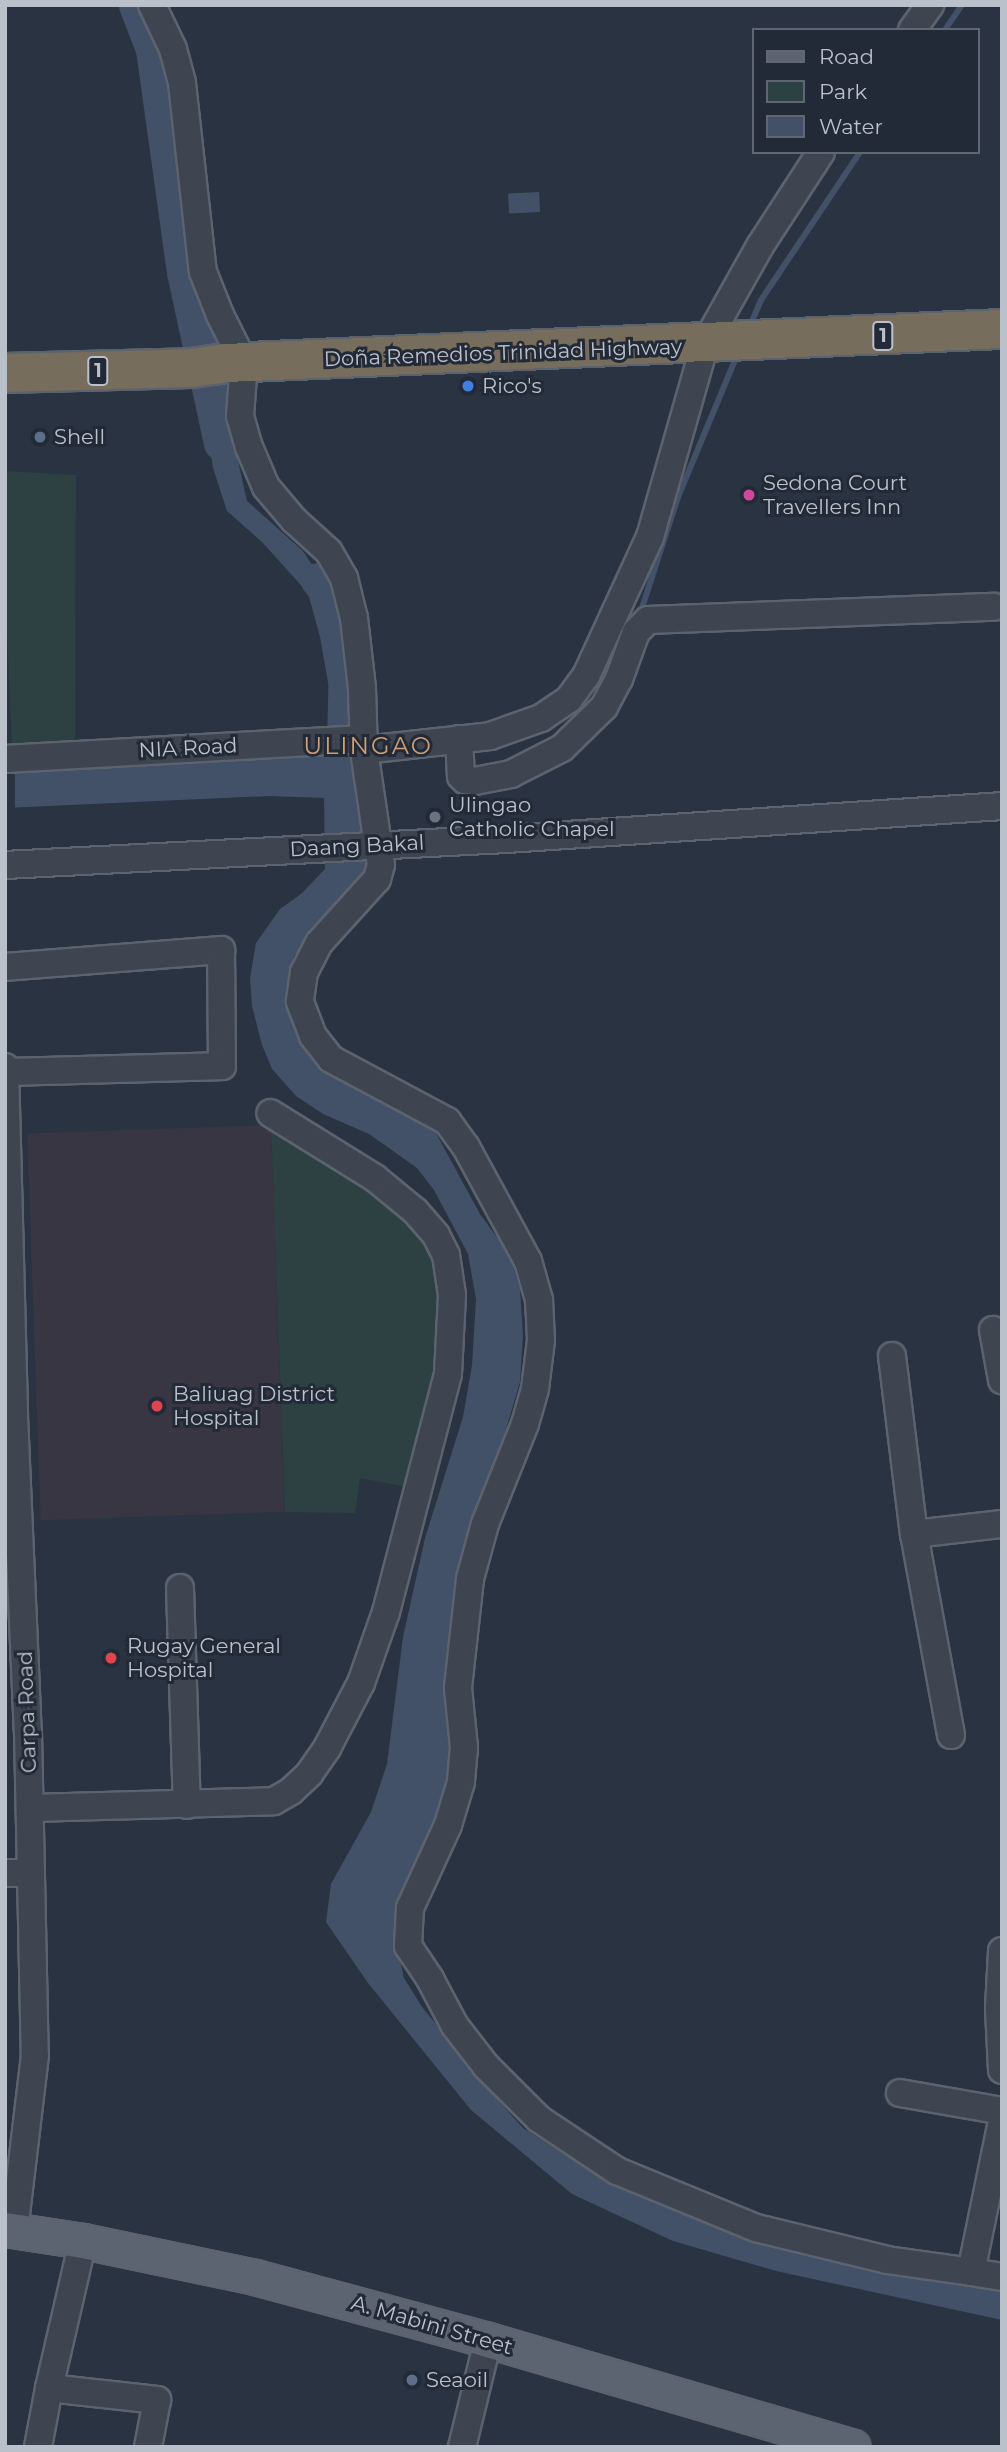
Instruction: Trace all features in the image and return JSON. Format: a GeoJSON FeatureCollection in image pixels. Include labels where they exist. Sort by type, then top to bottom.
{"type":"FeatureCollection","features":[{"type":"Feature","properties":{"kind":"highway","name":"Doña Remedios Trinidad Highway"},"geometry":{"type":"LineString","coordinates":[[5,373],[711,344],[1002,329]]}},
{"type":"Feature","properties":{"kind":"main road","name":"A. Mabini Street"},"geometry":{"type":"LineString","coordinates":[[10,2230],[83,2241],[255,2277],[488,2340],[819,2443],[853,2447]]}},
{"type":"Feature","properties":{"kind":"street"},"geometry":{"type":"LineString","coordinates":[[152,5],[173,49],[182,83],[203,272],[220,316],[220,365],[266,487],[294,520],[329,552],[344,578],[354,618],[362,688],[354,743],[373,845],[381,865],[377,879],[319,943],[304,972],[300,1002],[313,1036],[331,1059],[424,1106],[447,1121],[460,1138],[528,1261],[539,1300],[541,1340],[535,1389],[525,1424],[485,1524],[470,1579],[458,1688],[464,1747],[461,1782],[448,1825],[410,1908],[408,1946],[430,1979],[455,2026],[486,2067],[539,2119],[617,2171],[756,2228],[887,2260],[1002,2277]]}},
{"type":"Feature","properties":{"kind":"street"},"geometry":{"type":"LineString","coordinates":[[913,28],[930,5]]}},
{"type":"Feature","properties":{"kind":"street","name":"NIA Road"},"geometry":{"type":"LineString","coordinates":[[5,759],[490,736],[541,718],[569,699],[586,676],[650,537],[711,344],[760,246],[820,154]]}},
{"type":"Feature","properties":{"kind":"street"},"geometry":{"type":"LineString","coordinates":[[459,739],[461,776],[465,780],[475,782],[511,774],[562,748],[604,706],[619,679],[636,632],[648,620],[994,607]]}},
{"type":"Feature","properties":{"kind":"street","name":"Daang Bakal"},"geometry":{"type":"LineString","coordinates":[[5,865],[326,849],[1002,806]]}},
{"type":"Feature","properties":{"kind":"street"},"geometry":{"type":"LineString","coordinates":[[5,967],[221,950],[222,1066],[5,1072]]}},
{"type":"Feature","properties":{"kind":"street","name":"Carpa Road"},"geometry":{"type":"LineString","coordinates":[[5,1067],[17,1732],[30,1808],[18,1873],[35,2055],[10,2230]]}},
{"type":"Feature","properties":{"kind":"street"},"geometry":{"type":"LineString","coordinates":[[30,1808],[274,1801],[291,1791],[309,1774],[327,1748],[361,1683],[386,1612],[448,1374],[452,1296],[446,1255],[436,1235],[415,1212],[375,1178],[270,1113]]}},
{"type":"Feature","properties":{"kind":"street"},"geometry":{"type":"LineString","coordinates":[[993,1330],[1002,1380]]}},
{"type":"Feature","properties":{"kind":"street"},"geometry":{"type":"LineString","coordinates":[[892,1356],[914,1534],[951,1735]]}},
{"type":"Feature","properties":{"kind":"street"},"geometry":{"type":"LineString","coordinates":[[914,1534],[1002,1524]]}},
{"type":"Feature","properties":{"kind":"street"},"geometry":{"type":"LineString","coordinates":[[180,1588],[187,1805]]}},
{"type":"Feature","properties":{"kind":"street"},"geometry":{"type":"LineString","coordinates":[[1002,1951],[999,2008],[1002,2070]]}},
{"type":"Feature","properties":{"kind":"street"},"geometry":{"type":"LineString","coordinates":[[900,2093],[1002,2111]]}},
{"type":"Feature","properties":{"kind":"street"},"geometry":{"type":"LineString","coordinates":[[971,2272],[1002,2121]]}},
{"type":"Feature","properties":{"kind":"street"},"geometry":{"type":"LineString","coordinates":[[38,2447],[83,2241]]}},
{"type":"Feature","properties":{"kind":"street"},"geometry":{"type":"LineString","coordinates":[[463,2447],[488,2340]]}},
{"type":"Feature","properties":{"kind":"street"},"geometry":{"type":"LineString","coordinates":[[49,2388],[157,2400],[148,2447]]}},
{"type":"Feature","properties":{"kind":"shaded area","name":"Baliuag District Hospital"},"geometry":{"type":"Polygon","coordinates":[[[271,1125],[285,1512],[41,1520],[27,1134],[271,1125]]]}},
{"type":"Feature","properties":{"kind":"green space"},"geometry":{"type":"Polygon","coordinates":[[[5,471],[76,475],[75,747],[12,751],[5,582],[5,471]]]}},
{"type":"Feature","properties":{"kind":"green space"},"geometry":{"type":"Polygon","coordinates":[[[287,1120],[438,1242],[441,1327],[436,1420],[413,1488],[360,1478],[355,1513],[285,1512],[271,1125],[287,1120]]]}},
{"type":"Feature","properties":{"kind":"water"},"geometry":{"type":"Polygon","coordinates":[[[539,192],[540,212],[509,214],[508,194],[539,192]]]}},
{"type":"Feature","properties":{"kind":"water"},"geometry":{"type":"Polygon","coordinates":[[[203,398],[224,398],[247,501],[303,551],[331,593],[346,704],[346,747],[356,776],[369,864],[365,881],[294,956],[289,997],[308,1050],[331,1076],[368,1089],[431,1124],[480,1214],[510,1255],[520,1290],[523,1334],[520,1382],[455,1602],[448,1642],[447,1675],[452,1740],[450,1783],[399,1955],[404,1978],[422,2007],[523,2128],[562,2153],[638,2194],[699,2221],[767,2244],[841,2263],[1002,2291],[1002,2320],[776,2271],[673,2241],[572,2194],[471,2110],[368,1983],[326,1922],[331,1884],[371,1812],[387,1764],[403,1637],[425,1538],[463,1417],[472,1365],[476,1299],[468,1254],[434,1190],[417,1168],[369,1134],[323,1114],[296,1096],[272,1069],[262,1045],[252,1006],[250,978],[256,943],[280,909],[301,894],[325,869],[324,798],[269,796],[5,808],[5,772],[336,728],[320,637],[308,593],[263,543],[227,511],[213,468],[203,398]]]}},
{"type":"Feature","properties":{"kind":"pier"},"geometry":{"type":"Polygon","coordinates":[[[5,771],[15,771],[15,808],[5,808],[5,771]]]}},
{"type":"Feature","properties":{"kind":"waterway"},"geometry":{"type":"LineString","coordinates":[[136,5],[153,49],[184,272],[221,443]]}},
{"type":"Feature","properties":{"kind":"waterway"},"geometry":{"type":"LineString","coordinates":[[946,28],[962,5]]}},
{"type":"Feature","properties":{"kind":"waterway"},"geometry":{"type":"LineString","coordinates":[[750,326],[761,300],[859,154]]}},
{"type":"Feature","properties":{"kind":"waterway"},"geometry":{"type":"LineString","coordinates":[[639,617],[678,497],[737,355]]}},
{"type":"Feature","properties":{"kind":"waterway"},"geometry":{"type":"LineString","coordinates":[[318,580],[327,591],[346,661],[344,742]]}},
{"type":"Feature","properties":{"kind":"place","name":"Rico's"},"geometry":{"type":"Point","coordinates":[468,386]}},
{"type":"Feature","properties":{"kind":"place","name":"Shell"},"geometry":{"type":"Point","coordinates":[40,437]}},
{"type":"Feature","properties":{"kind":"place","name":"Sedona Court Travellers Inn"},"geometry":{"type":"Point","coordinates":[749,495]}},
{"type":"Feature","properties":{"kind":"place","name":"Ulingao Catholic Chapel"},"geometry":{"type":"Point","coordinates":[435,817]}},
{"type":"Feature","properties":{"kind":"place","name":"Baliuag District Hospital"},"geometry":{"type":"Point","coordinates":[157,1406]}},
{"type":"Feature","properties":{"kind":"place","name":"Rugay General Hospital"},"geometry":{"type":"Point","coordinates":[111,1658]}},
{"type":"Feature","properties":{"kind":"place","name":"Seaoil"},"geometry":{"type":"Point","coordinates":[412,2380]}},
{"type":"Feature","properties":{"kind":"district","name":"ULINGAO"},"geometry":{"type":"Point","coordinates":[368,746]}}]}
